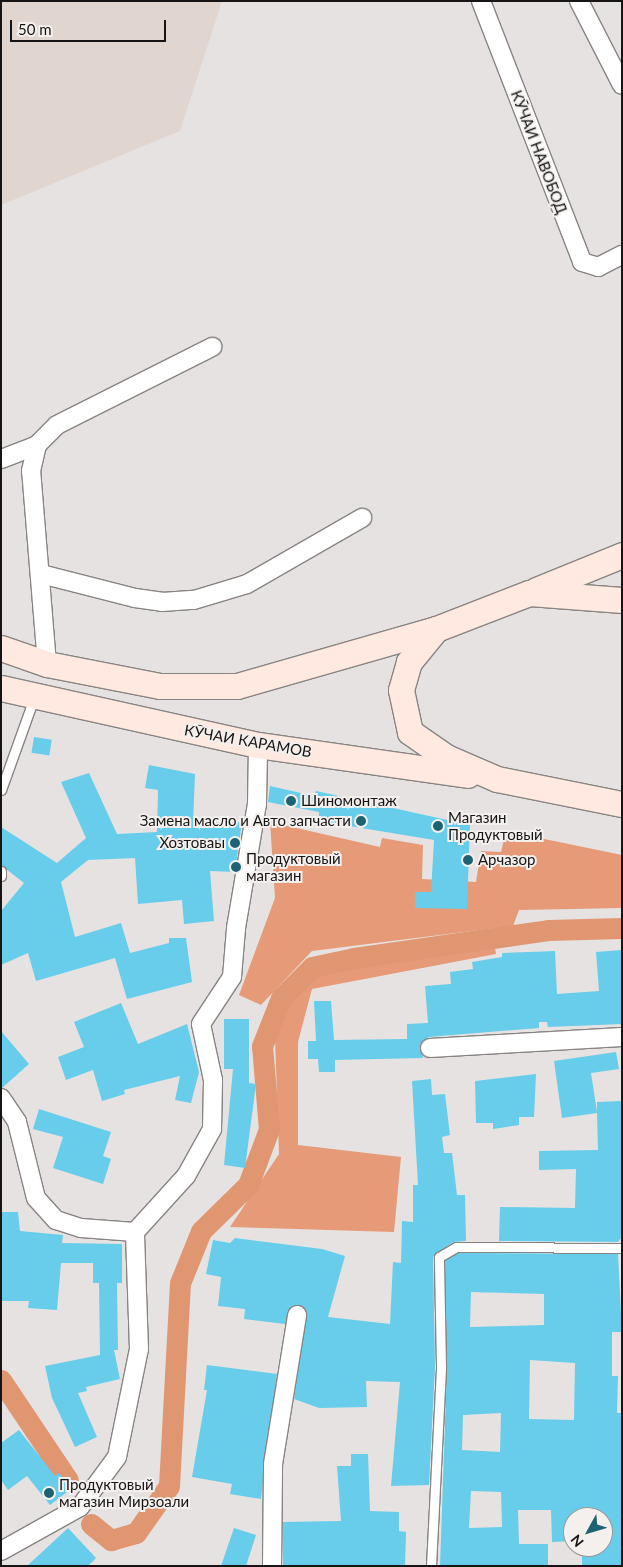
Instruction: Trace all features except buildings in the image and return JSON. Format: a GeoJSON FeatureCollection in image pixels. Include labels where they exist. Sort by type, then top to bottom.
{"type":"FeatureCollection","features":[{"type":"Feature","properties":{"kind":"main road"},"geometry":{"type":"LineString","coordinates":[[529,593],[622,556]]}},
{"type":"Feature","properties":{"kind":"main road","name":"КӮЧАИ КАРАМОВ"},"geometry":{"type":"LineString","coordinates":[[1,648],[47,664],[160,686],[237,686],[436,629],[529,593],[622,600]]}},
{"type":"Feature","properties":{"kind":"main road","name":"КӮЧАИ КАРАМОВ"},"geometry":{"type":"LineString","coordinates":[[436,629],[409,662],[401,690],[410,732],[446,757],[497,779]]}},
{"type":"Feature","properties":{"kind":"main road","name":"КӮЧАИ КАРАМОВ"},"geometry":{"type":"LineString","coordinates":[[1,688],[34,698],[258,745],[497,779],[622,804]]}},
{"type":"Feature","properties":{"kind":"street","name":"КӮЧАИ НАВОБОД"},"geometry":{"type":"LineString","coordinates":[[481,1],[582,262],[598,267],[622,255]]}},
{"type":"Feature","properties":{"kind":"street"},"geometry":{"type":"LineString","coordinates":[[579,1],[622,85]]}},
{"type":"Feature","properties":{"kind":"street"},"geometry":{"type":"LineString","coordinates":[[1,460],[37,445],[57,425],[212,347]]}},
{"type":"Feature","properties":{"kind":"street"},"geometry":{"type":"LineString","coordinates":[[37,445],[30,471],[41,574],[47,664]]}},
{"type":"Feature","properties":{"kind":"street"},"geometry":{"type":"LineString","coordinates":[[41,574],[135,598],[194,600],[247,584],[362,518]]}},
{"type":"Feature","properties":{"kind":"street"},"geometry":{"type":"LineString","coordinates":[[1,1551],[80,1507],[117,1457],[138,1349],[134,1232],[186,1176],[212,1129],[213,1080],[201,1024],[232,977],[236,928],[257,804],[258,745]]}},
{"type":"Feature","properties":{"kind":"street"},"geometry":{"type":"LineString","coordinates":[[430,1048],[622,1037]]}},
{"type":"Feature","properties":{"kind":"street"},"geometry":{"type":"LineString","coordinates":[[1,1098],[17,1122],[36,1198],[56,1220],[81,1228],[134,1232]]}},
{"type":"Feature","properties":{"kind":"street"},"geometry":{"type":"LineString","coordinates":[[272,1566],[273,1464],[297,1315]]}},
{"type":"Feature","properties":{"kind":"lane"},"geometry":{"type":"LineString","coordinates":[[1,790],[34,698]]}},
{"type":"Feature","properties":{"kind":"lane"},"geometry":{"type":"LineString","coordinates":[[1,871],[1,876]]}},
{"type":"Feature","properties":{"kind":"lane"},"geometry":{"type":"LineString","coordinates":[[431,1566],[441,1366],[439,1257],[456,1247],[622,1248]]}},
{"type":"Feature","properties":{"kind":"shaded area"},"geometry":{"type":"Polygon","coordinates":[[[1,1],[222,1],[180,131],[1,205],[1,1]]]}},
{"type":"Feature","properties":{"kind":"shaded area"},"geometry":{"type":"Polygon","coordinates":[[[270,822],[380,847],[382,838],[423,845],[422,879],[476,882],[481,851],[501,852],[506,831],[622,855],[622,908],[519,910],[513,926],[312,951],[261,1005],[239,995],[275,898],[270,822]]]}},
{"type":"Feature","properties":{"kind":"shaded area"},"geometry":{"type":"Polygon","coordinates":[[[494,942],[496,954],[312,989],[298,1042],[298,1145],[401,1157],[394,1232],[230,1227],[279,1154],[275,1038],[288,1003],[313,974],[494,942]]]}},
{"type":"Feature","properties":{"kind":"waterway"},"geometry":{"type":"LineString","coordinates":[[91,1524],[111,1540],[136,1533],[169,1486],[180,1283],[201,1231],[248,1185],[269,1129],[262,1046],[281,998],[312,967],[354,958],[548,930],[622,928]]}},
{"type":"Feature","properties":{"kind":"waterway"},"geometry":{"type":"LineString","coordinates":[[1,1380],[68,1480]]}},
{"type":"Feature","properties":{"kind":"place","name":"Шиномонтаж"},"geometry":{"type":"Point","coordinates":[291,801]}},
{"type":"Feature","properties":{"kind":"place","name":"Замена масло и Авто запчасти"},"geometry":{"type":"Point","coordinates":[361,821]}},
{"type":"Feature","properties":{"kind":"place","name":"Магазин Продуктовый"},"geometry":{"type":"Point","coordinates":[438,826]}},
{"type":"Feature","properties":{"kind":"place","name":"Хозтоваы"},"geometry":{"type":"Point","coordinates":[235,843]}},
{"type":"Feature","properties":{"kind":"place","name":"Арчазор"},"geometry":{"type":"Point","coordinates":[468,860]}},
{"type":"Feature","properties":{"kind":"place","name":"Продуктовый магазин"},"geometry":{"type":"Point","coordinates":[236,867]}},
{"type":"Feature","properties":{"kind":"place","name":"Продуктовый магазин Мирзоали"},"geometry":{"type":"Point","coordinates":[49,1493]}}]}
